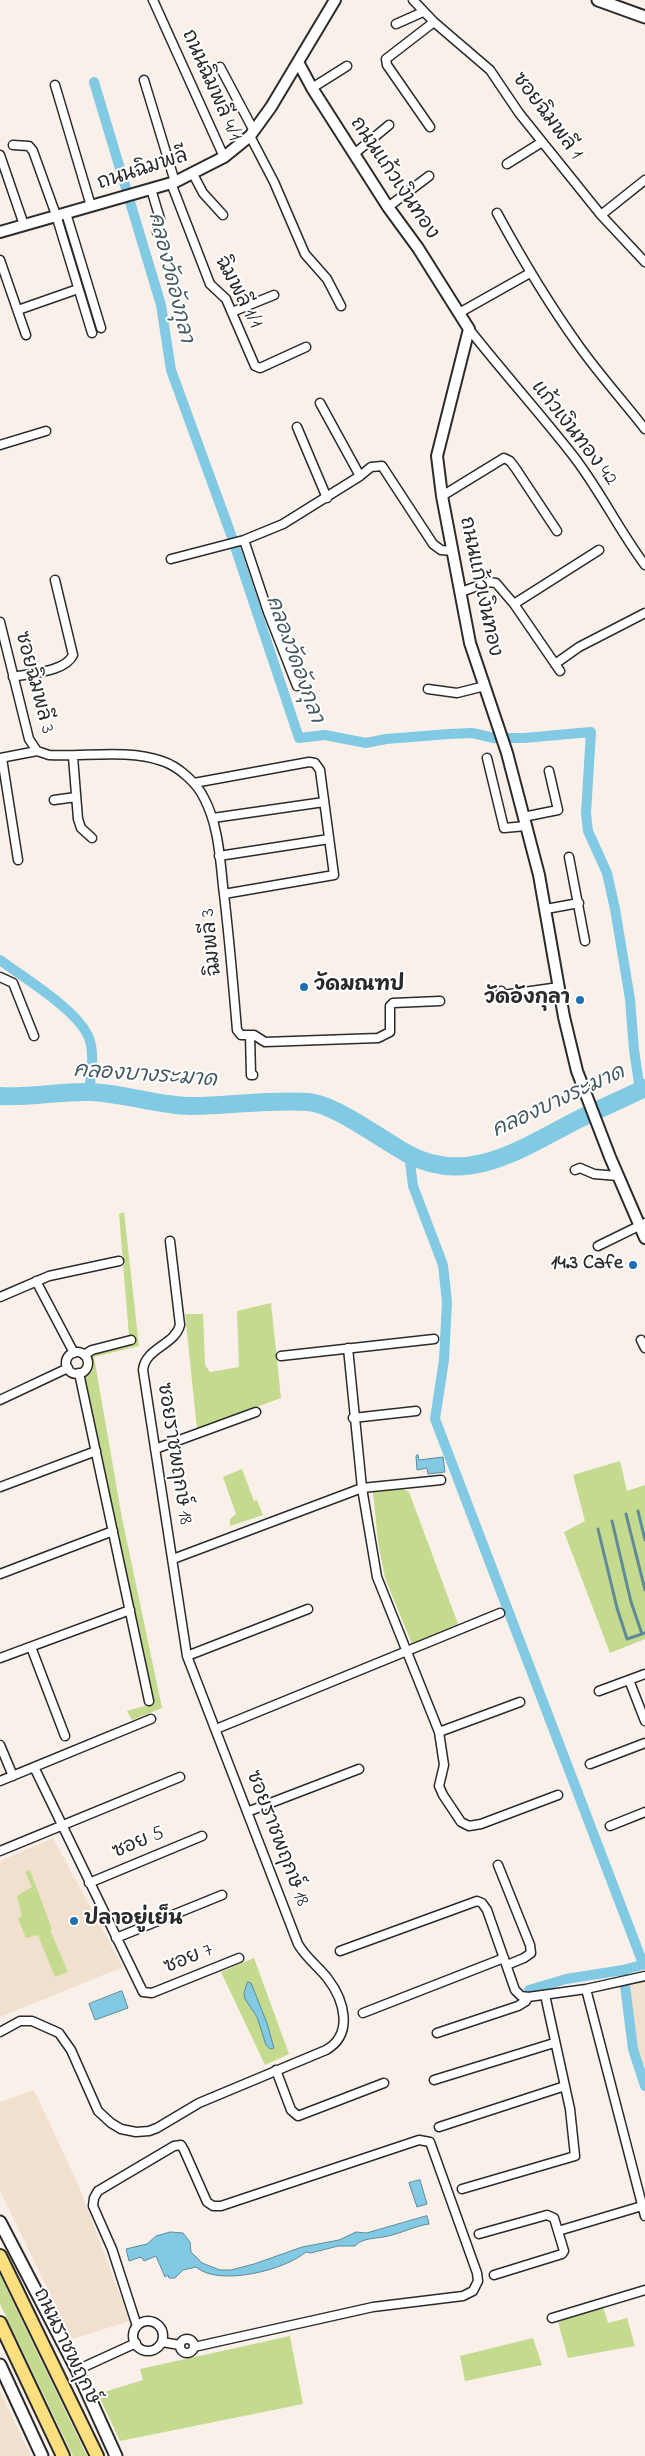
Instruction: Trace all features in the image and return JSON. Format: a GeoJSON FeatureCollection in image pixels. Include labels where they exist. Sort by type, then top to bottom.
{"type":"FeatureCollection","features":[{"type":"Feature","properties":{"kind":"main road"},"geometry":{"type":"LineString","coordinates":[[598,0],[645,16]]}},
{"type":"Feature","properties":{"kind":"main road"},"geometry":{"type":"LineString","coordinates":[[0,2222],[77,2370],[116,2456]]}},
{"type":"Feature","properties":{"kind":"main road","name":"ถนนราชพฤกษ์"},"geometry":{"type":"LineString","coordinates":[[0,2256],[56,2369],[96,2456]]}},
{"type":"Feature","properties":{"kind":"main road"},"geometry":{"type":"LineString","coordinates":[[0,2323],[63,2456]]}},
{"type":"Feature","properties":{"kind":"main road"},"geometry":{"type":"LineString","coordinates":[[0,2365],[42,2456]]}},
{"type":"Feature","properties":{"kind":"main road"},"geometry":{"type":"LineString","coordinates":[[56,2369],[105,2456]]}},
{"type":"Feature","properties":{"kind":"main road"},"geometry":{"type":"LineString","coordinates":[[48,2425],[50,2443],[56,2456]]}},
{"type":"Feature","properties":{"kind":"street","name":"ถนนฉิมพลี 4/1"},"geometry":{"type":"LineString","coordinates":[[153,0],[224,157]]}},
{"type":"Feature","properties":{"kind":"street","name":"ถนนฉิมพลี"},"geometry":{"type":"LineString","coordinates":[[0,232],[173,182],[193,174],[224,157],[252,133],[335,0]]}},
{"type":"Feature","properties":{"kind":"street","name":"ซอยฉิมพลี 1"},"geometry":{"type":"LineString","coordinates":[[413,0],[434,22],[490,70],[542,142],[600,215],[643,256]]}},
{"type":"Feature","properties":{"kind":"street"},"geometry":{"type":"LineString","coordinates":[[396,24],[424,12]]}},
{"type":"Feature","properties":{"kind":"street"},"geometry":{"type":"LineString","coordinates":[[430,127],[387,65],[386,59],[434,22]]}},
{"type":"Feature","properties":{"kind":"street","name":"ถนนแก้วเงินทอง"},"geometry":{"type":"LineString","coordinates":[[298,62],[312,88],[354,154],[388,207],[418,248],[469,329],[437,456],[442,496],[470,643],[503,740],[525,821],[546,909],[559,987],[577,1071],[618,1176],[642,1224],[645,1238]]}},
{"type":"Feature","properties":{"kind":"street"},"geometry":{"type":"LineString","coordinates":[[312,88],[347,66]]}},
{"type":"Feature","properties":{"kind":"street"},"geometry":{"type":"LineString","coordinates":[[220,67],[252,133],[305,254],[327,279],[341,306]]}},
{"type":"Feature","properties":{"kind":"street","name":"ฉิมพลี 1/1"},"geometry":{"type":"LineString","coordinates":[[144,80],[173,182],[210,284],[226,299],[256,367],[260,368],[306,347]]}},
{"type":"Feature","properties":{"kind":"street"},"geometry":{"type":"LineString","coordinates":[[56,85],[91,206]]}},
{"type":"Feature","properties":{"kind":"street"},"geometry":{"type":"LineString","coordinates":[[354,154],[389,125]]}},
{"type":"Feature","properties":{"kind":"street"},"geometry":{"type":"LineString","coordinates":[[507,164],[542,142]]}},
{"type":"Feature","properties":{"kind":"street"},"geometry":{"type":"LineString","coordinates":[[13,145],[29,146],[33,151],[61,214],[101,328]]}},
{"type":"Feature","properties":{"kind":"street"},"geometry":{"type":"LineString","coordinates":[[0,155],[24,225]]}},
{"type":"Feature","properties":{"kind":"street"},"geometry":{"type":"LineString","coordinates":[[193,174],[203,193],[223,215]]}},
{"type":"Feature","properties":{"kind":"street"},"geometry":{"type":"LineString","coordinates":[[388,207],[429,176]]}},
{"type":"Feature","properties":{"kind":"street"},"geometry":{"type":"LineString","coordinates":[[600,215],[645,180]]}},
{"type":"Feature","properties":{"kind":"street"},"geometry":{"type":"LineString","coordinates":[[151,189],[160,220],[157,232]]}},
{"type":"Feature","properties":{"kind":"street"},"geometry":{"type":"LineString","coordinates":[[497,213],[530,273],[580,348],[645,429]]}},
{"type":"Feature","properties":{"kind":"street"},"geometry":{"type":"LineString","coordinates":[[61,214],[78,289],[92,333]]}},
{"type":"Feature","properties":{"kind":"street"},"geometry":{"type":"LineString","coordinates":[[0,260],[26,336]]}},
{"type":"Feature","properties":{"kind":"street"},"geometry":{"type":"LineString","coordinates":[[459,313],[530,273]]}},
{"type":"Feature","properties":{"kind":"street"},"geometry":{"type":"LineString","coordinates":[[18,310],[78,289]]}},
{"type":"Feature","properties":{"kind":"street"},"geometry":{"type":"LineString","coordinates":[[232,312],[274,296]]}},
{"type":"Feature","properties":{"kind":"street","name":"แก้วเงินทอง 42"},"geometry":{"type":"LineString","coordinates":[[469,329],[571,453],[603,497],[628,542],[645,565]]}},
{"type":"Feature","properties":{"kind":"street"},"geometry":{"type":"LineString","coordinates":[[320,404],[360,476]]}},
{"type":"Feature","properties":{"kind":"street"},"geometry":{"type":"LineString","coordinates":[[297,427],[326,498]]}},
{"type":"Feature","properties":{"kind":"street"},"geometry":{"type":"LineString","coordinates":[[0,445],[46,431]]}},
{"type":"Feature","properties":{"kind":"street"},"geometry":{"type":"LineString","coordinates":[[442,496],[504,458],[510,461],[516,469],[557,531]]}},
{"type":"Feature","properties":{"kind":"street"},"geometry":{"type":"LineString","coordinates":[[171,559],[237,542],[283,524],[360,476],[371,467],[382,466],[433,544],[442,550],[453,551]]}},
{"type":"Feature","properties":{"kind":"street"},"geometry":{"type":"LineString","coordinates":[[237,542],[268,612],[297,686]]}},
{"type":"Feature","properties":{"kind":"street"},"geometry":{"type":"LineString","coordinates":[[514,604],[599,550]]}},
{"type":"Feature","properties":{"kind":"street"},"geometry":{"type":"LineString","coordinates":[[14,677],[62,666],[70,661],[73,655],[55,580]]}},
{"type":"Feature","properties":{"kind":"street"},"geometry":{"type":"LineString","coordinates":[[461,592],[493,581],[514,604],[560,672]]}},
{"type":"Feature","properties":{"kind":"street"},"geometry":{"type":"LineString","coordinates":[[555,664],[579,647],[645,613]]}},
{"type":"Feature","properties":{"kind":"street","name":"ซอยฉิมพลี 3"},"geometry":{"type":"LineString","coordinates":[[0,622],[25,728],[32,746],[37,751]]}},
{"type":"Feature","properties":{"kind":"street"},"geometry":{"type":"LineString","coordinates":[[428,689],[457,693],[485,686]]}},
{"type":"Feature","properties":{"kind":"street"},"geometry":{"type":"LineString","coordinates":[[18,860],[1,758],[37,751]]}},
{"type":"Feature","properties":{"kind":"street","name":"ฉิมพลี 3"},"geometry":{"type":"LineString","coordinates":[[37,751],[49,756],[132,756],[163,761],[173,766],[194,783],[204,797],[213,818],[224,894],[238,1030],[241,1035],[250,1035]]}},
{"type":"Feature","properties":{"kind":"street"},"geometry":{"type":"LineString","coordinates":[[73,756],[79,825],[92,838]]}},
{"type":"Feature","properties":{"kind":"street"},"geometry":{"type":"LineString","coordinates":[[487,758],[504,828],[558,810],[549,771]]}},
{"type":"Feature","properties":{"kind":"street"},"geometry":{"type":"LineString","coordinates":[[194,783],[309,762],[315,763],[320,770],[334,874],[332,876],[224,894]]}},
{"type":"Feature","properties":{"kind":"street"},"geometry":{"type":"LineString","coordinates":[[54,800],[76,797]]}},
{"type":"Feature","properties":{"kind":"street"},"geometry":{"type":"LineString","coordinates":[[213,818],[324,802]]}},
{"type":"Feature","properties":{"kind":"street"},"geometry":{"type":"LineString","coordinates":[[219,856],[329,839]]}},
{"type":"Feature","properties":{"kind":"street"},"geometry":{"type":"LineString","coordinates":[[569,857],[586,941]]}},
{"type":"Feature","properties":{"kind":"street"},"geometry":{"type":"LineString","coordinates":[[546,909],[579,904]]}},
{"type":"Feature","properties":{"kind":"street"},"geometry":{"type":"LineString","coordinates":[[0,977],[13,983],[34,1036]]}},
{"type":"Feature","properties":{"kind":"street"},"geometry":{"type":"LineString","coordinates":[[501,991],[503,995],[559,987]]}},
{"type":"Feature","properties":{"kind":"street"},"geometry":{"type":"LineString","coordinates":[[253,1075],[251,1075],[250,1035],[265,1042],[378,1038],[390,1032],[390,1006],[393,1003],[440,1000]]}},
{"type":"Feature","properties":{"kind":"street"},"geometry":{"type":"LineString","coordinates":[[575,1170],[580,1168],[594,1174],[618,1176]]}},
{"type":"Feature","properties":{"kind":"street"},"geometry":{"type":"LineString","coordinates":[[598,1246],[642,1224]]}},
{"type":"Feature","properties":{"kind":"street","name":"ซอยราชพฤกษ์ 18"},"geometry":{"type":"LineString","coordinates":[[0,2033],[20,2021],[32,2020],[59,2034],[71,2050],[98,2111],[121,2129],[136,2132],[157,2128],[198,2103],[334,2046],[343,2030],[344,2019],[336,1991],[326,1977],[303,1953],[298,1944],[187,1656],[143,1370],[149,1356],[174,1335],[180,1325],[170,1241]]}},
{"type":"Feature","properties":{"kind":"street"},"geometry":{"type":"LineString","coordinates":[[0,1297],[36,1281],[119,1261]]}},
{"type":"Feature","properties":{"kind":"street"},"geometry":{"type":"LineString","coordinates":[[36,1281],[74,1353]]}},
{"type":"Feature","properties":{"kind":"street"},"geometry":{"type":"LineString","coordinates":[[281,1356],[434,1339]]}},
{"type":"Feature","properties":{"kind":"street"},"geometry":{"type":"LineString","coordinates":[[68,1368],[68,1358],[74,1353],[84,1354],[98,1348],[131,1340]]}},
{"type":"Feature","properties":{"kind":"street"},"geometry":{"type":"LineString","coordinates":[[641,1340],[645,1348]]}},
{"type":"Feature","properties":{"kind":"street"},"geometry":{"type":"LineString","coordinates":[[348,1348],[353,1418],[362,1488],[377,1577],[439,1732],[444,1760],[439,1786],[453,1813],[461,1822],[469,1826],[481,1824],[558,1795]]}},
{"type":"Feature","properties":{"kind":"street"},"geometry":{"type":"LineString","coordinates":[[68,1368],[74,1373],[84,1372],[88,1366],[87,1358],[84,1354]]}},
{"type":"Feature","properties":{"kind":"street"},"geometry":{"type":"LineString","coordinates":[[0,1400],[68,1368]]}},
{"type":"Feature","properties":{"kind":"street"},"geometry":{"type":"LineString","coordinates":[[79,1373],[149,1701]]}},
{"type":"Feature","properties":{"kind":"street"},"geometry":{"type":"LineString","coordinates":[[353,1418],[416,1411]]}},
{"type":"Feature","properties":{"kind":"street"},"geometry":{"type":"LineString","coordinates":[[155,1449],[256,1412]]}},
{"type":"Feature","properties":{"kind":"street"},"geometry":{"type":"LineString","coordinates":[[0,1487],[96,1452]]}},
{"type":"Feature","properties":{"kind":"street"},"geometry":{"type":"LineString","coordinates":[[173,1559],[362,1488],[441,1480]]}},
{"type":"Feature","properties":{"kind":"street"},"geometry":{"type":"LineString","coordinates":[[0,1574],[113,1531]]}},
{"type":"Feature","properties":{"kind":"street"},"geometry":{"type":"LineString","coordinates":[[187,1656],[308,1609]]}},
{"type":"Feature","properties":{"kind":"street"},"geometry":{"type":"LineString","coordinates":[[0,1658],[130,1610]]}},
{"type":"Feature","properties":{"kind":"street"},"geometry":{"type":"LineString","coordinates":[[216,1729],[500,1613]]}},
{"type":"Feature","properties":{"kind":"street"},"geometry":{"type":"LineString","coordinates":[[31,1646],[65,1736]]}},
{"type":"Feature","properties":{"kind":"street"},"geometry":{"type":"LineString","coordinates":[[600,1691],[645,1674]]}},
{"type":"Feature","properties":{"kind":"street"},"geometry":{"type":"LineString","coordinates":[[629,1680],[645,1721]]}},
{"type":"Feature","properties":{"kind":"street"},"geometry":{"type":"LineString","coordinates":[[439,1732],[520,1702]]}},
{"type":"Feature","properties":{"kind":"street"},"geometry":{"type":"LineString","coordinates":[[0,1781],[152,1719]]}},
{"type":"Feature","properties":{"kind":"street"},"geometry":{"type":"LineString","coordinates":[[590,1764],[645,1743]]}},
{"type":"Feature","properties":{"kind":"street"},"geometry":{"type":"LineString","coordinates":[[0,1745],[13,1776]]}},
{"type":"Feature","properties":{"kind":"street"},"geometry":{"type":"LineString","coordinates":[[34,1767],[116,1938],[222,1896]]}},
{"type":"Feature","properties":{"kind":"street"},"geometry":{"type":"LineString","coordinates":[[247,1812],[359,1769]]}},
{"type":"Feature","properties":{"kind":"street"},"geometry":{"type":"LineString","coordinates":[[0,1851],[180,1777]]}},
{"type":"Feature","properties":{"kind":"street"},"geometry":{"type":"LineString","coordinates":[[610,1826],[645,1812]]}},
{"type":"Feature","properties":{"kind":"street","name":"ซอย 5"},"geometry":{"type":"LineString","coordinates":[[89,1883],[202,1836]]}},
{"type":"Feature","properties":{"kind":"street"},"geometry":{"type":"LineString","coordinates":[[363,2013],[505,1961],[524,1958],[531,1953],[530,1945],[498,1865]]}},
{"type":"Feature","properties":{"kind":"street"},"geometry":{"type":"LineString","coordinates":[[340,1951],[477,1901],[482,1902],[487,1910],[515,1990],[521,1996],[528,1997],[586,1989],[645,1976]]}},
{"type":"Feature","properties":{"kind":"street","name":"ซอย 7"},"geometry":{"type":"LineString","coordinates":[[116,1938],[143,1992],[152,1993],[239,1958]]}},
{"type":"Feature","properties":{"kind":"street"},"geometry":{"type":"LineString","coordinates":[[586,1989],[645,2216]]}},
{"type":"Feature","properties":{"kind":"street"},"geometry":{"type":"LineString","coordinates":[[462,2189],[575,2156],[565,2086],[554,2043],[545,1995]]}},
{"type":"Feature","properties":{"kind":"street"},"geometry":{"type":"LineString","coordinates":[[437,2033],[518,2006],[526,2002],[528,1997]]}},
{"type":"Feature","properties":{"kind":"street"},"geometry":{"type":"LineString","coordinates":[[434,2080],[554,2043]]}},
{"type":"Feature","properties":{"kind":"street"},"geometry":{"type":"LineString","coordinates":[[276,2070],[291,2110],[298,2116],[384,2083]]}},
{"type":"Feature","properties":{"kind":"street"},"geometry":{"type":"LineString","coordinates":[[439,2127],[565,2086]]}},
{"type":"Feature","properties":{"kind":"street"},"geometry":{"type":"LineString","coordinates":[[137,2326],[150,2321],[158,2324],[163,2332],[162,2342],[159,2346],[150,2350],[140,2348],[136,2343],[134,2335],[137,2326],[112,2249],[94,2206],[94,2198],[98,2191],[174,2146],[181,2145],[208,2202],[213,2206],[221,2206],[419,2140],[430,2142],[477,2273],[478,2281],[473,2291],[463,2296],[373,2307],[194,2347],[189,2339],[182,2341],[180,2345],[162,2342]]}},
{"type":"Feature","properties":{"kind":"street"},"geometry":{"type":"LineString","coordinates":[[558,2231],[642,2206]]}},
{"type":"Feature","properties":{"kind":"street"},"geometry":{"type":"LineString","coordinates":[[478,2234],[546,2215],[554,2218],[564,2251],[560,2256],[494,2276]]}},
{"type":"Feature","properties":{"kind":"street"},"geometry":{"type":"LineString","coordinates":[[552,2318],[645,2290]]}},
{"type":"Feature","properties":{"kind":"street"},"geometry":{"type":"LineString","coordinates":[[77,2370],[136,2343]]}},
{"type":"Feature","properties":{"kind":"shaded area","name":"ปลาอยู่เย็น"},"geometry":{"type":"Polygon","coordinates":[[[53,1838],[123,1967],[0,2017],[0,1861],[53,1838]]]}},
{"type":"Feature","properties":{"kind":"shaded area"},"geometry":{"type":"Polygon","coordinates":[[[645,1980],[645,2064],[641,2065],[626,1984],[645,1980]]]}},
{"type":"Feature","properties":{"kind":"shaded area"},"geometry":{"type":"Polygon","coordinates":[[[34,2090],[78,2184],[130,2321],[72,2339],[0,2191],[0,2102],[34,2090]]]}},
{"type":"Feature","properties":{"kind":"shaded area"},"geometry":{"type":"Polygon","coordinates":[[[0,2391],[31,2456],[0,2456],[0,2391]]]}},
{"type":"Feature","properties":{"kind":"green space"},"geometry":{"type":"Polygon","coordinates":[[[124,1212],[139,1346],[94,1357],[122,1518],[162,1708],[132,1720],[127,1711],[154,1703],[83,1375],[88,1369],[92,1352],[134,1343],[134,1335],[129,1336],[119,1214],[124,1212]]]}},
{"type":"Feature","properties":{"kind":"green space"},"geometry":{"type":"Polygon","coordinates":[[[271,1303],[281,1398],[197,1429],[185,1314],[203,1314],[205,1365],[210,1372],[239,1367],[237,1311],[271,1303]]]}},
{"type":"Feature","properties":{"kind":"green space"},"geometry":{"type":"Polygon","coordinates":[[[620,1461],[627,1491],[645,1485],[645,1639],[610,1653],[564,1532],[585,1521],[573,1475],[620,1461]]]}},
{"type":"Feature","properties":{"kind":"green space"},"geometry":{"type":"Polygon","coordinates":[[[242,1469],[254,1501],[257,1500],[263,1515],[230,1526],[230,1519],[236,1514],[223,1477],[242,1469]]]}},
{"type":"Feature","properties":{"kind":"green space"},"geometry":{"type":"Polygon","coordinates":[[[404,1489],[409,1492],[458,1624],[412,1644],[385,1578],[378,1542],[373,1492],[404,1489]]]}},
{"type":"Feature","properties":{"kind":"green space"},"geometry":{"type":"Polygon","coordinates":[[[30,1870],[52,1929],[50,1930],[68,1972],[55,1977],[38,1935],[26,1938],[18,1918],[22,1916],[17,1896],[32,1887],[25,1872],[30,1870]]]}},
{"type":"Feature","properties":{"kind":"green space"},"geometry":{"type":"Polygon","coordinates":[[[254,1958],[289,2054],[265,2065],[221,1972],[254,1958]]]}},
{"type":"Feature","properties":{"kind":"green space"},"geometry":{"type":"Polygon","coordinates":[[[0,2275],[87,2456],[73,2456],[0,2304],[0,2275]]]}},
{"type":"Feature","properties":{"kind":"green space"},"geometry":{"type":"Polygon","coordinates":[[[603,2307],[608,2323],[627,2318],[635,2346],[568,2358],[558,2322],[603,2307]]]}},
{"type":"Feature","properties":{"kind":"green space"},"geometry":{"type":"Polygon","coordinates":[[[290,2336],[303,2404],[120,2441],[98,2394],[143,2380],[140,2369],[290,2336]]]}},
{"type":"Feature","properties":{"kind":"green space"},"geometry":{"type":"Polygon","coordinates":[[[533,2338],[542,2365],[465,2381],[460,2356],[533,2338]]]}},
{"type":"Feature","properties":{"kind":"water"},"geometry":{"type":"Polygon","coordinates":[[[418,1455],[419,1460],[443,1457],[445,1472],[428,1474],[427,1468],[417,1470],[416,1456],[418,1455]]]}},
{"type":"Feature","properties":{"kind":"water"},"geometry":{"type":"Polygon","coordinates":[[[248,1982],[251,1983],[267,2023],[274,2048],[270,2049],[266,2045],[257,2017],[245,1999],[244,1993],[248,1982]]]}},
{"type":"Feature","properties":{"kind":"water"},"geometry":{"type":"Polygon","coordinates":[[[122,1991],[128,2008],[95,2020],[89,2004],[122,1991]]]}},
{"type":"Feature","properties":{"kind":"water"},"geometry":{"type":"Polygon","coordinates":[[[420,2180],[427,2204],[417,2207],[409,2183],[420,2180]]]}},
{"type":"Feature","properties":{"kind":"water"},"geometry":{"type":"Polygon","coordinates":[[[427,2216],[429,2224],[393,2235],[366,2240],[355,2246],[338,2246],[311,2253],[306,2252],[283,2265],[252,2274],[235,2276],[220,2276],[206,2273],[196,2267],[183,2270],[175,2278],[169,2278],[168,2275],[165,2277],[156,2256],[144,2261],[141,2257],[129,2261],[126,2249],[147,2244],[156,2236],[170,2232],[183,2233],[190,2242],[191,2252],[202,2263],[220,2270],[231,2270],[302,2247],[339,2240],[356,2232],[366,2233],[427,2216]]]}},
{"type":"Feature","properties":{"kind":"waterway","name":"คลองวัดอังกุลา"},"geometry":{"type":"LineString","coordinates":[[94,82],[161,305],[171,370],[229,529],[299,738],[325,735],[366,743],[386,739],[449,734],[472,733],[494,738],[524,738],[591,732],[586,813],[588,831],[607,873],[615,909],[630,999],[634,1050],[640,1090]]}},
{"type":"Feature","properties":{"kind":"waterway"},"geometry":{"type":"LineString","coordinates":[[0,960],[36,985],[62,1006],[83,1027],[89,1038],[92,1051],[89,1092]]}},
{"type":"Feature","properties":{"kind":"waterway","name":"คลองบางระมาด"},"geometry":{"type":"LineString","coordinates":[[0,1096],[90,1092],[191,1106],[279,1101],[308,1102],[319,1104],[345,1116],[408,1154],[430,1163],[452,1166],[474,1165],[495,1160],[645,1088]]}},
{"type":"Feature","properties":{"kind":"waterway"},"geometry":{"type":"LineString","coordinates":[[409,1154],[413,1186],[443,1265],[447,1302],[444,1360],[435,1419],[642,1961],[642,1965],[623,1970],[633,2049],[645,2086]]}},
{"type":"Feature","properties":{"kind":"waterway"},"geometry":{"type":"LineString","coordinates":[[638,1511],[645,1540]]}},
{"type":"Feature","properties":{"kind":"waterway"},"geometry":{"type":"LineString","coordinates":[[626,1514],[645,1590]]}},
{"type":"Feature","properties":{"kind":"waterway"},"geometry":{"type":"LineString","coordinates":[[612,1521],[631,1602],[642,1634]]}},
{"type":"Feature","properties":{"kind":"waterway"},"geometry":{"type":"LineString","coordinates":[[598,1529],[617,1608],[627,1639],[645,1633]]}},
{"type":"Feature","properties":{"kind":"waterway"},"geometry":{"type":"LineString","coordinates":[[529,1990],[566,1979],[623,1970]]}},
{"type":"Feature","properties":{"kind":"place","name":"วัดมณฑป"},"geometry":{"type":"Point","coordinates":[304,987]}},
{"type":"Feature","properties":{"kind":"place","name":"วัดอังกุลา"},"geometry":{"type":"Point","coordinates":[580,1000]}},
{"type":"Feature","properties":{"kind":"place","name":"14.3 Cafe"},"geometry":{"type":"Point","coordinates":[633,1265]}},
{"type":"Feature","properties":{"kind":"place","name":"ปลาอยู่เย็น"},"geometry":{"type":"Point","coordinates":[74,1921]}}]}
